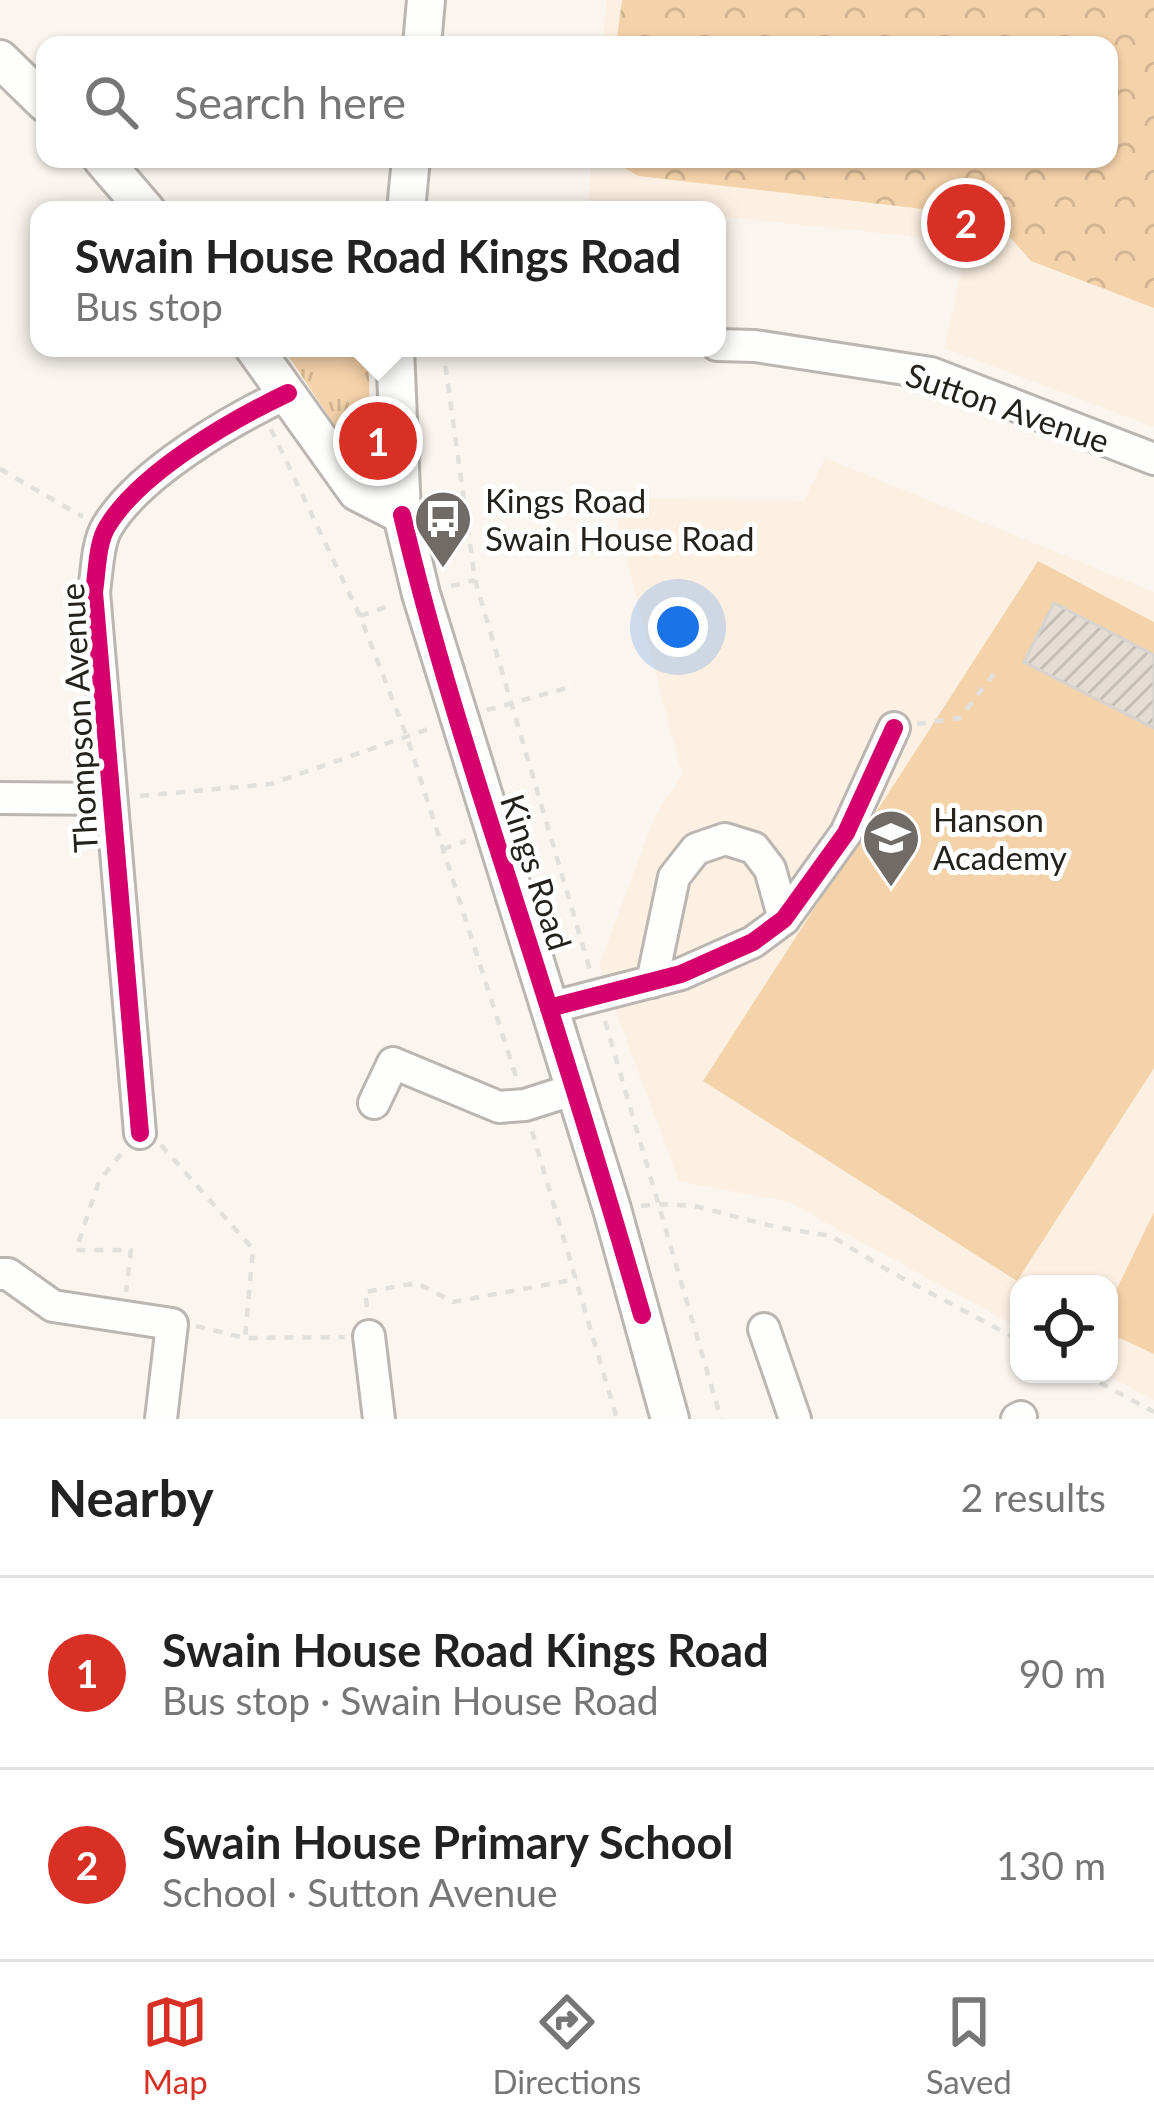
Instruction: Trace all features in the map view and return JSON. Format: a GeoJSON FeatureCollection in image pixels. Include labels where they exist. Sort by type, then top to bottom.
{"type":"FeatureCollection","features":[{"type":"Feature","properties":{"kind":"street"},"geometry":{"type":"LineString","coordinates":[[423,36],[426,0]]}},
{"type":"Feature","properties":{"kind":"street"},"geometry":{"type":"LineString","coordinates":[[0,58],[36,94]]}},
{"type":"Feature","properties":{"kind":"street"},"geometry":{"type":"LineString","coordinates":[[110,168],[138,201]]}},
{"type":"Feature","properties":{"kind":"street"},"geometry":{"type":"LineString","coordinates":[[402,201],[408,168]]}},
{"type":"Feature","properties":{"kind":"street","name":"Sutton Avenue"},"geometry":{"type":"LineString","coordinates":[[726,345],[931,373],[1154,459]]}},
{"type":"Feature","properties":{"kind":"street"},"geometry":{"type":"LineString","coordinates":[[257,357],[274,400],[357,491],[402,515]]}},
{"type":"Feature","properties":{"kind":"street","name":"Kings Road"},"geometry":{"type":"LineString","coordinates":[[395,357],[402,515],[421,594],[612,1209],[670,1419]]}},
{"type":"Feature","properties":{"kind":"street"},"geometry":{"type":"LineString","coordinates":[[104,530],[154,473],[274,400]]}},
{"type":"Feature","properties":{"kind":"street","name":"Thompson Avenue"},"geometry":{"type":"LineString","coordinates":[[104,530],[94,592],[140,1132]]}},
{"type":"Feature","properties":{"kind":"street"},"geometry":{"type":"LineString","coordinates":[[549,1008],[680,974],[753,942],[784,919],[845,833],[894,728]]}},
{"type":"Feature","properties":{"kind":"street"},"geometry":{"type":"LineString","coordinates":[[0,798],[111,799]]}},
{"type":"Feature","properties":{"kind":"street"},"geometry":{"type":"LineString","coordinates":[[652,982],[674,877],[695,848],[725,839],[754,848],[770,869],[784,919]]}},
{"type":"Feature","properties":{"kind":"street"},"geometry":{"type":"LineString","coordinates":[[374,1103],[392,1063],[499,1107],[525,1106],[575,1089]]}},
{"type":"Feature","properties":{"kind":"street"},"geometry":{"type":"LineString","coordinates":[[0,1274],[8,1274],[53,1306],[172,1324],[161,1419]]}},
{"type":"Feature","properties":{"kind":"street"},"geometry":{"type":"LineString","coordinates":[[764,1329],[795,1419]]}},
{"type":"Feature","properties":{"kind":"street"},"geometry":{"type":"LineString","coordinates":[[369,1336],[379,1419]]}},
{"type":"Feature","properties":{"kind":"path"},"geometry":{"type":"LineString","coordinates":[[444,357],[476,580],[721,1419]]}},
{"type":"Feature","properties":{"kind":"path"},"geometry":{"type":"LineString","coordinates":[[274,400],[406,737],[525,1106],[617,1419]]}},
{"type":"Feature","properties":{"kind":"path"},"geometry":{"type":"LineString","coordinates":[[0,469],[104,530]]}},
{"type":"Feature","properties":{"kind":"path"},"geometry":{"type":"LineString","coordinates":[[894,728],[960,718],[999,667]]}},
{"type":"Feature","properties":{"kind":"path"},"geometry":{"type":"LineString","coordinates":[[512,703],[574,686]]}},
{"type":"Feature","properties":{"kind":"path"},"geometry":{"type":"LineString","coordinates":[[111,799],[272,784],[406,737]]}},
{"type":"Feature","properties":{"kind":"path"},"geometry":{"type":"LineString","coordinates":[[123,1315],[131,1250],[76,1250],[99,1181],[140,1132],[163,1146],[253,1249],[245,1338]]}},
{"type":"Feature","properties":{"kind":"path"},"geometry":{"type":"LineString","coordinates":[[612,1209],[694,1206],[831,1236],[1010,1335]]}},
{"type":"Feature","properties":{"kind":"path"},"geometry":{"type":"LineString","coordinates":[[201,1327],[245,1338],[369,1336],[365,1292],[417,1283],[453,1302],[577,1280]]}},
{"type":"Feature","properties":{"kind":"path"},"geometry":{"type":"LineString","coordinates":[[1101,1383],[1154,1412]]}},
{"type":"Feature","properties":{"kind":"shaded area"},"geometry":{"type":"Polygon","coordinates":[[[607,0],[1154,0],[1154,427],[944,348],[968,242],[726,217],[726,201],[588,201],[591,168],[1118,168],[1118,36],[603,36],[607,0]]]}},
{"type":"Feature","properties":{"kind":"shaded area","name":"Hanson Academy"},"geometry":{"type":"Polygon","coordinates":[[[825,458],[1154,592],[1154,1400],[1118,1381],[1118,1275],[1010,1275],[1010,1323],[788,1202],[679,1181],[599,966],[656,813],[682,775],[611,498],[804,501],[825,458]]]}},
{"type":"Feature","properties":{"kind":"green space"},"geometry":{"type":"Polygon","coordinates":[[[622,0],[1154,0],[1154,308],[1031,261],[992,217],[638,176],[625,168],[1118,168],[1118,36],[617,36],[622,0]]]}},
{"type":"Feature","properties":{"kind":"green space"},"geometry":{"type":"Polygon","coordinates":[[[289,357],[368,357],[372,466],[364,469],[289,357]]]}},
{"type":"Feature","properties":{"kind":"green space"},"geometry":{"type":"Polygon","coordinates":[[[1038,561],[1154,622],[1154,1068],[1021,1275],[1010,1277],[703,1081],[1038,561]]]}},
{"type":"Feature","properties":{"kind":"green space"},"geometry":{"type":"Polygon","coordinates":[[[1154,1212],[1154,1354],[1118,1337],[1118,1286],[1154,1212]]]}},
{"type":"Feature","properties":{"kind":"building"},"geometry":{"type":"Polygon","coordinates":[[[1054,603],[1154,655],[1154,728],[1024,662],[1054,603]]]}},
{"type":"Feature","properties":{"kind":"cycle path"},"geometry":{"type":"LineString","coordinates":[[140,1133],[94,592],[99,550],[107,527],[122,507],[163,468],[214,433],[288,393]]}},
{"type":"Feature","properties":{"kind":"cycle path"},"geometry":{"type":"LineString","coordinates":[[402,515],[457,719],[642,1315]]}},
{"type":"Feature","properties":{"kind":"cycle path"},"geometry":{"type":"LineString","coordinates":[[549,1008],[681,974],[753,942],[784,919],[846,833],[894,728]]}},
{"type":"Feature","properties":{"kind":"place","name":"Swain House Primary School"},"geometry":{"type":"Point","coordinates":[966,223]}},
{"type":"Feature","properties":{"kind":"place","name":"Swain House Road Kings Road"},"geometry":{"type":"Point","coordinates":[378,441]}},
{"type":"Feature","properties":{"kind":"place","name":"Kings Road Swain House Road"},"geometry":{"type":"Point","coordinates":[443,570]}},
{"type":"Feature","properties":{"kind":"place","name":"Hanson Academy"},"geometry":{"type":"Point","coordinates":[891,889]}}]}
